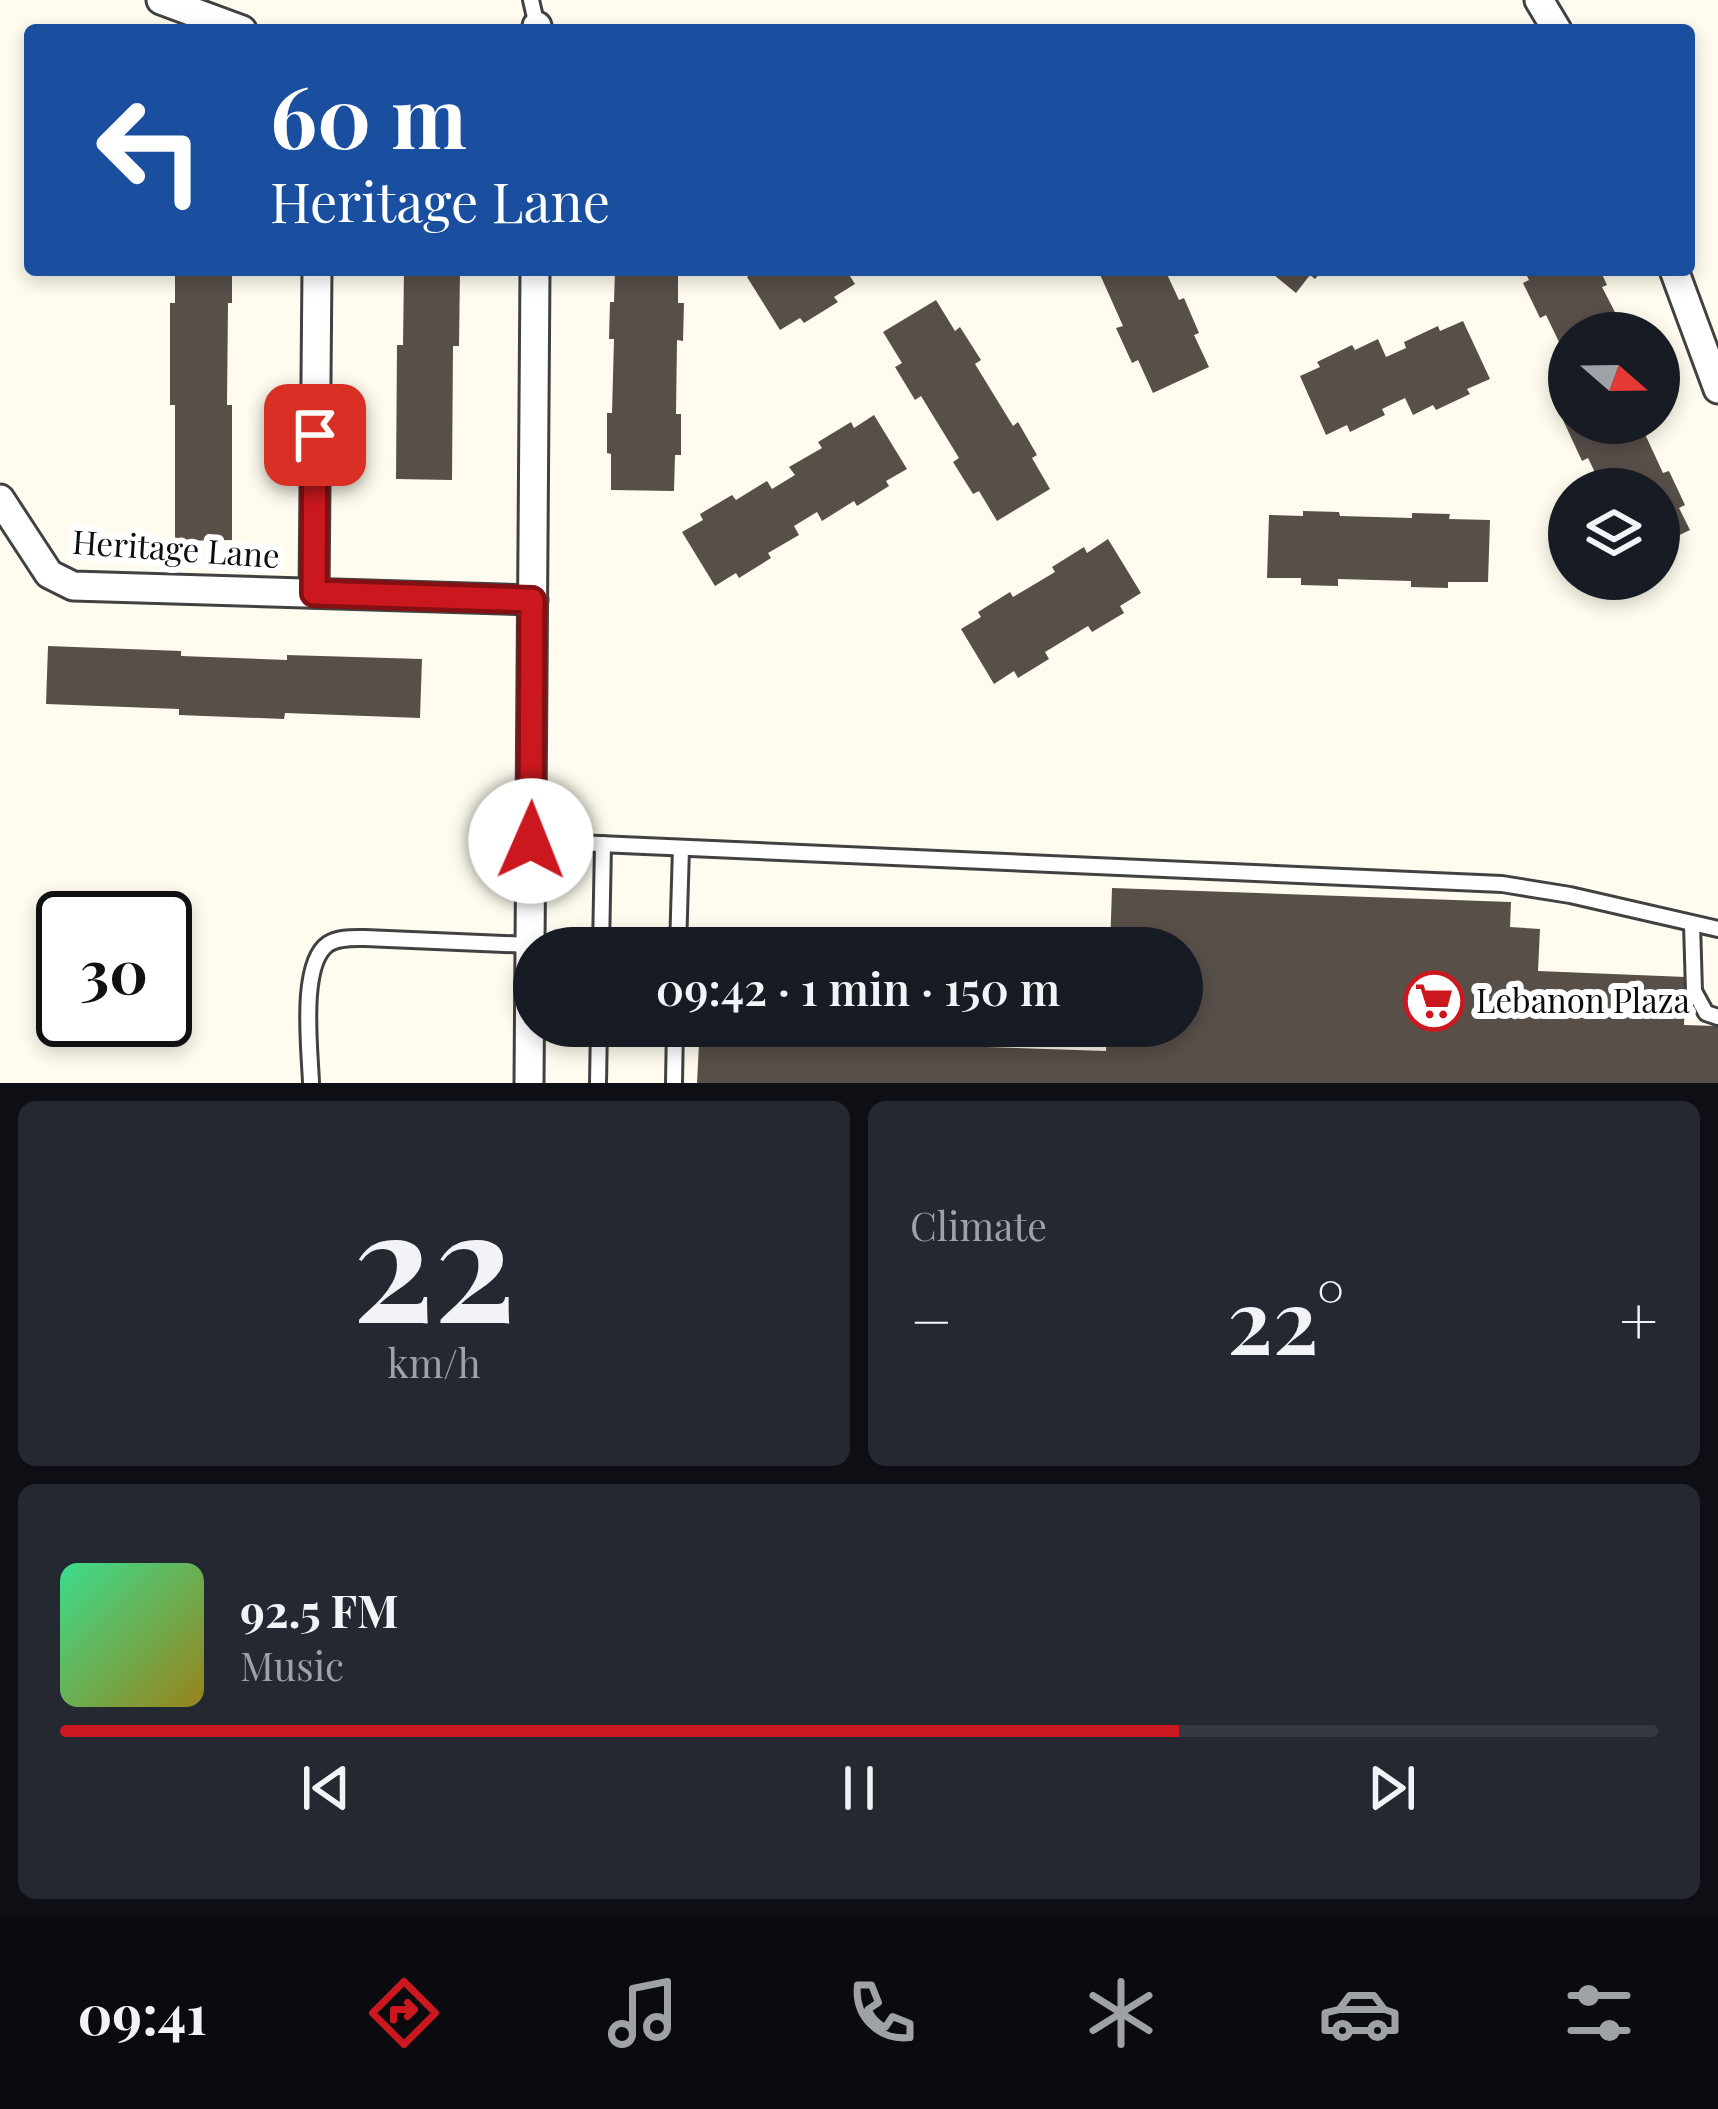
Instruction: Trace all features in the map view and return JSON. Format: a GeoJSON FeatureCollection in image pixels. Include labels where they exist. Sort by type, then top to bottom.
{"type":"FeatureCollection","features":[{"type":"Feature","properties":{"kind":"street"},"geometry":{"type":"LineString","coordinates":[[161,0],[226,24]]}},
{"type":"Feature","properties":{"kind":"street"},"geometry":{"type":"LineString","coordinates":[[314,593],[317,276]]}},
{"type":"Feature","properties":{"kind":"street"},"geometry":{"type":"LineString","coordinates":[[530,927],[535,276]]}},
{"type":"Feature","properties":{"kind":"street"},"geometry":{"type":"LineString","coordinates":[[1676,276],[1718,389]]}},
{"type":"Feature","properties":{"kind":"street","name":"Heritage Lane"},"geometry":{"type":"LineString","coordinates":[[0,500],[49,574],[73,586],[532,600]]}},
{"type":"Feature","properties":{"kind":"street"},"geometry":{"type":"LineString","coordinates":[[529,1047],[529,1083]]}},
{"type":"Feature","properties":{"kind":"lane"},"geometry":{"type":"LineString","coordinates":[[531,841],[1502,884],[1718,929]]}},
{"type":"Feature","properties":{"kind":"lane"},"geometry":{"type":"LineString","coordinates":[[601,927],[603,844]]}},
{"type":"Feature","properties":{"kind":"lane"},"geometry":{"type":"LineString","coordinates":[[679,927],[681,848]]}},
{"type":"Feature","properties":{"kind":"lane"},"geometry":{"type":"LineString","coordinates":[[1692,924],[1694,991],[1706,1013],[1718,1017]]}},
{"type":"Feature","properties":{"kind":"lane"},"geometry":{"type":"LineString","coordinates":[[311,1083],[309,980],[327,944],[365,938],[513,944]]}},
{"type":"Feature","properties":{"kind":"lane"},"geometry":{"type":"LineString","coordinates":[[598,1083],[599,1047]]}},
{"type":"Feature","properties":{"kind":"lane"},"geometry":{"type":"LineString","coordinates":[[674,1083],[675,1047]]}},
{"type":"Feature","properties":{"kind":"building"},"geometry":{"type":"Polygon","coordinates":[[[175,276],[232,276],[227,405],[232,405],[232,540],[175,541],[170,303],[175,303],[175,276]]]}},
{"type":"Feature","properties":{"kind":"building"},"geometry":{"type":"Polygon","coordinates":[[[404,276],[460,276],[459,346],[453,346],[452,480],[396,479],[397,345],[403,345],[404,276]]]}},
{"type":"Feature","properties":{"kind":"building"},"geometry":{"type":"Polygon","coordinates":[[[615,276],[678,276],[678,303],[684,303],[683,341],[677,340],[681,455],[675,455],[674,491],[611,490],[607,413],[612,413],[614,339],[609,339],[610,302],[614,302],[615,276]]]}},
{"type":"Feature","properties":{"kind":"building"},"geometry":{"type":"Polygon","coordinates":[[[850,276],[855,284],[834,297],[838,302],[804,323],[800,318],[780,330],[747,277],[850,276]]]}},
{"type":"Feature","properties":{"kind":"building"},"geometry":{"type":"Polygon","coordinates":[[[1101,276],[1168,276],[1179,300],[1184,298],[1209,367],[1153,393],[1116,328],[1123,326],[1101,276]]]}},
{"type":"Feature","properties":{"kind":"building"},"geometry":{"type":"Polygon","coordinates":[[[1275,276],[1309,276],[1296,293],[1275,276]]]}},
{"type":"Feature","properties":{"kind":"building"},"geometry":{"type":"Polygon","coordinates":[[[1527,276],[1603,276],[1607,285],[1602,287],[1615,312],[1548,312],[1548,319],[1546,315],[1540,318],[1523,283],[1529,280],[1527,276]]]}},
{"type":"Feature","properties":{"kind":"building"},"geometry":{"type":"Polygon","coordinates":[[[936,300],[981,360],[975,364],[1013,426],[1018,422],[1050,489],[997,521],[953,462],[959,458],[921,396],[915,400],[895,367],[902,363],[883,332],[936,300]]]}},
{"type":"Feature","properties":{"kind":"building"},"geometry":{"type":"Polygon","coordinates":[[[1463,321],[1490,379],[1436,410],[1433,405],[1413,415],[1405,398],[1382,409],[1385,415],[1350,432],[1347,425],[1326,435],[1300,376],[1352,345],[1355,350],[1378,339],[1386,357],[1406,348],[1404,342],[1438,326],[1440,331],[1463,321]]]}},
{"type":"Feature","properties":{"kind":"building"},"geometry":{"type":"Polygon","coordinates":[[[874,415],[907,469],[857,506],[854,501],[822,521],[817,512],[794,526],[799,535],[768,553],[771,558],[715,586],[682,532],[703,520],[700,514],[732,495],[736,500],[767,481],[772,489],[795,475],[789,467],[822,448],[818,442],[851,422],[854,428],[874,415]]]}},
{"type":"Feature","properties":{"kind":"building"},"geometry":{"type":"Polygon","coordinates":[[[1574,444],[1650,444],[1661,468],[1593,468],[1588,458],[1582,461],[1574,444]]]}},
{"type":"Feature","properties":{"kind":"building"},"geometry":{"type":"Polygon","coordinates":[[[1680,510],[1690,530],[1680,535],[1680,510]]]}},
{"type":"Feature","properties":{"kind":"building"},"geometry":{"type":"Polygon","coordinates":[[[1303,511],[1412,518],[1412,513],[1450,514],[1449,519],[1490,520],[1488,582],[1448,582],[1448,588],[1411,587],[1411,581],[1338,579],[1338,586],[1301,585],[1301,578],[1267,578],[1269,515],[1303,516],[1303,511]]]}},
{"type":"Feature","properties":{"kind":"building"},"geometry":{"type":"Polygon","coordinates":[[[1108,539],[1141,593],[1120,606],[1124,613],[1092,632],[1088,626],[1045,652],[1049,659],[1018,678],[1014,671],[994,684],[961,629],[1010,592],[1013,597],[1055,572],[1052,567],[1084,547],[1087,553],[1108,539]]]}},
{"type":"Feature","properties":{"kind":"building"},"geometry":{"type":"Polygon","coordinates":[[[48,646],[287,660],[287,655],[422,659],[420,718],[285,713],[284,719],[46,704],[48,646]]]}},
{"type":"Feature","properties":{"kind":"building","name":"Lebanon Plaza"},"geometry":{"type":"Polygon","coordinates":[[[1112,888],[1511,902],[1510,927],[1540,929],[1538,971],[1686,977],[1684,1025],[1718,1026],[1718,1083],[697,1083],[699,1047],[1106,1051],[1106,1047],[1203,1047],[1203,927],[1111,927],[1112,888]]]}},
{"type":"Feature","properties":{"kind":"place","name":"Lebanon Plaza"},"geometry":{"type":"Point","coordinates":[1434,1001]}},
{"type":"Feature","properties":{"kind":"route"},"geometry":{"type":"LineString","coordinates":[[315,435],[314,593],[532,600],[531,841]]}}]}
